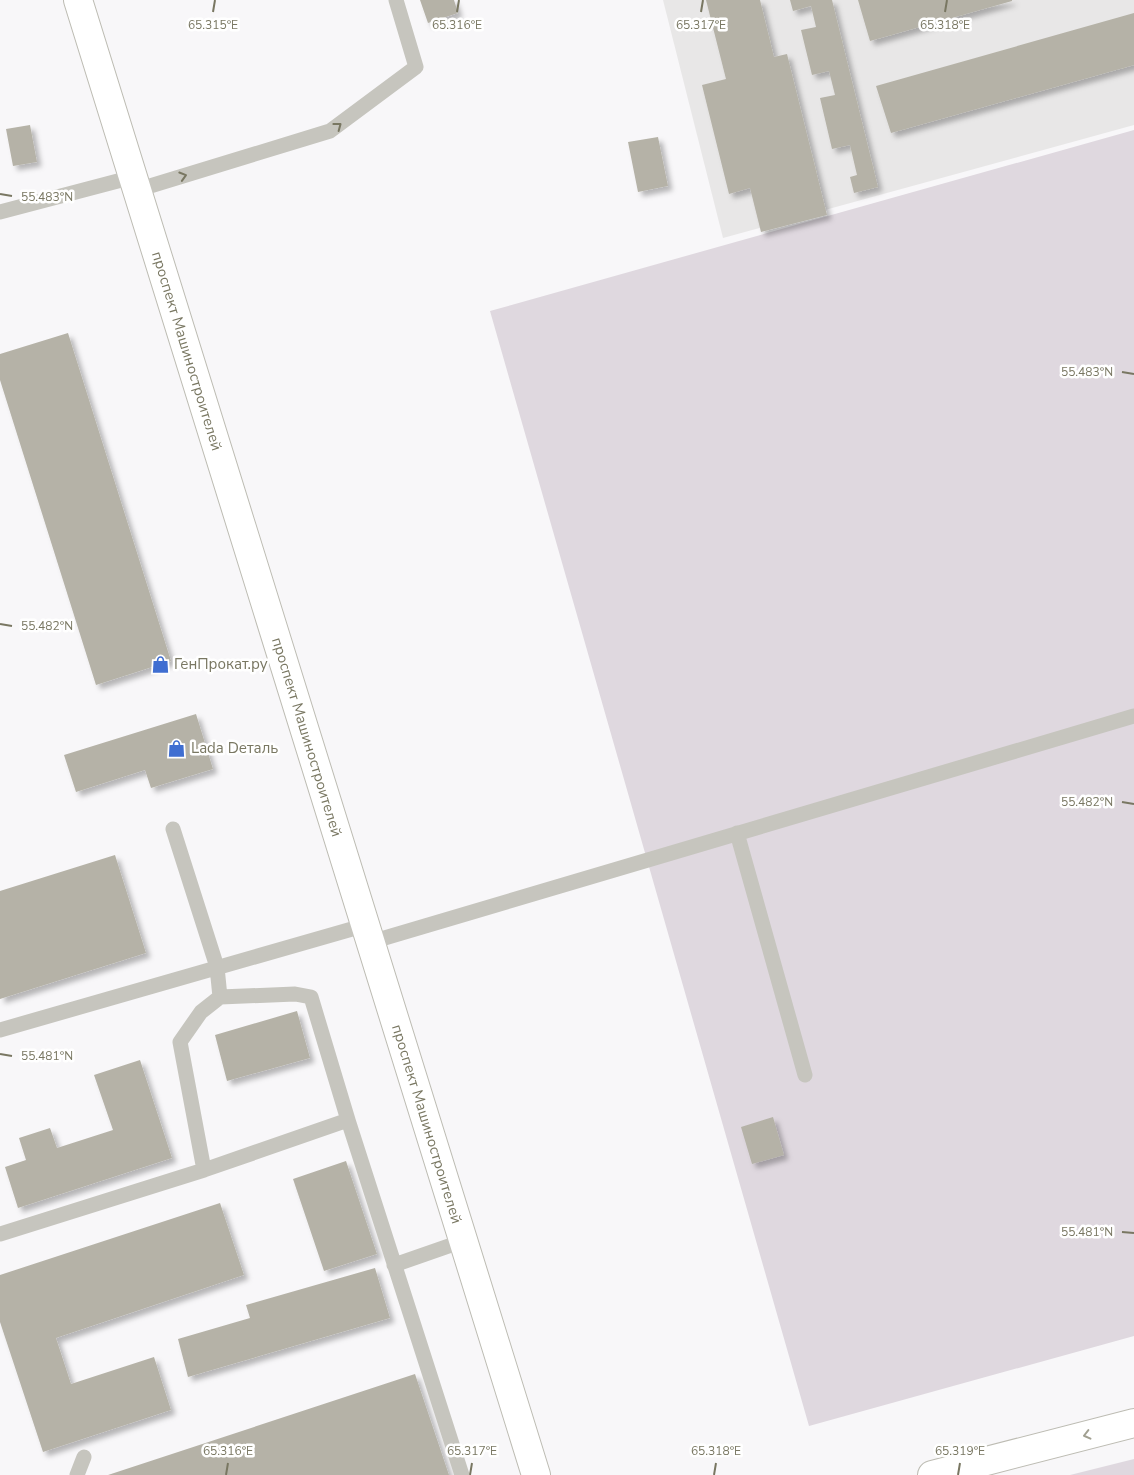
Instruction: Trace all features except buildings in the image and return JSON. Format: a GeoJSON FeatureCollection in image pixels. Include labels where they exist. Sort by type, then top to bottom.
{"type":"FeatureCollection","features":[{"type":"Feature","properties":{"kind":"main road","name":"проспект Машиностроителей"},"geometry":{"type":"LineString","coordinates":[[78,0],[536,1475]]}},
{"type":"Feature","properties":{"kind":"main road"},"geometry":{"type":"LineString","coordinates":[[932,1475],[1134,1423]]}},
{"type":"Feature","properties":{"kind":"lane"},"geometry":{"type":"LineString","coordinates":[[0,212],[135,183],[330,132],[416,67],[396,0]]}},
{"type":"Feature","properties":{"kind":"lane"},"geometry":{"type":"LineString","coordinates":[[0,1030],[217,968],[368,934],[737,833],[1134,716]]}},
{"type":"Feature","properties":{"kind":"lane"},"geometry":{"type":"LineString","coordinates":[[173,829],[217,968],[220,997]]}},
{"type":"Feature","properties":{"kind":"lane"},"geometry":{"type":"LineString","coordinates":[[737,833],[805,1075]]}},
{"type":"Feature","properties":{"kind":"lane"},"geometry":{"type":"LineString","coordinates":[[204,1170],[180,1042],[202,1012],[220,997],[295,994],[310,997],[462,1475]]}},
{"type":"Feature","properties":{"kind":"lane"},"geometry":{"type":"LineString","coordinates":[[0,1234],[204,1170],[348,1120]]}},
{"type":"Feature","properties":{"kind":"lane"},"geometry":{"type":"LineString","coordinates":[[394,1264],[464,1241]]}},
{"type":"Feature","properties":{"kind":"lane"},"geometry":{"type":"LineString","coordinates":[[77,1475],[84,1457]]}},
{"type":"Feature","properties":{"kind":"shaded area"},"geometry":{"type":"Polygon","coordinates":[[[663,0],[1134,0],[1134,125],[723,238],[663,0]]]}},
{"type":"Feature","properties":{"kind":"shaded area"},"geometry":{"type":"Polygon","coordinates":[[[1134,130],[1134,1336],[809,1426],[490,311],[1134,130]]]}},
{"type":"Feature","properties":{"kind":"shaded area"},"geometry":{"type":"Polygon","coordinates":[[[1134,1459],[1134,1475],[1070,1475],[1134,1459]]]}},
{"type":"Feature","properties":{"kind":"place","name":"ГенПрокат.ру"},"geometry":{"type":"Point","coordinates":[160,664]}},
{"type":"Feature","properties":{"kind":"place","name":"Lada Dеталь"},"geometry":{"type":"Point","coordinates":[177,748]}}]}
